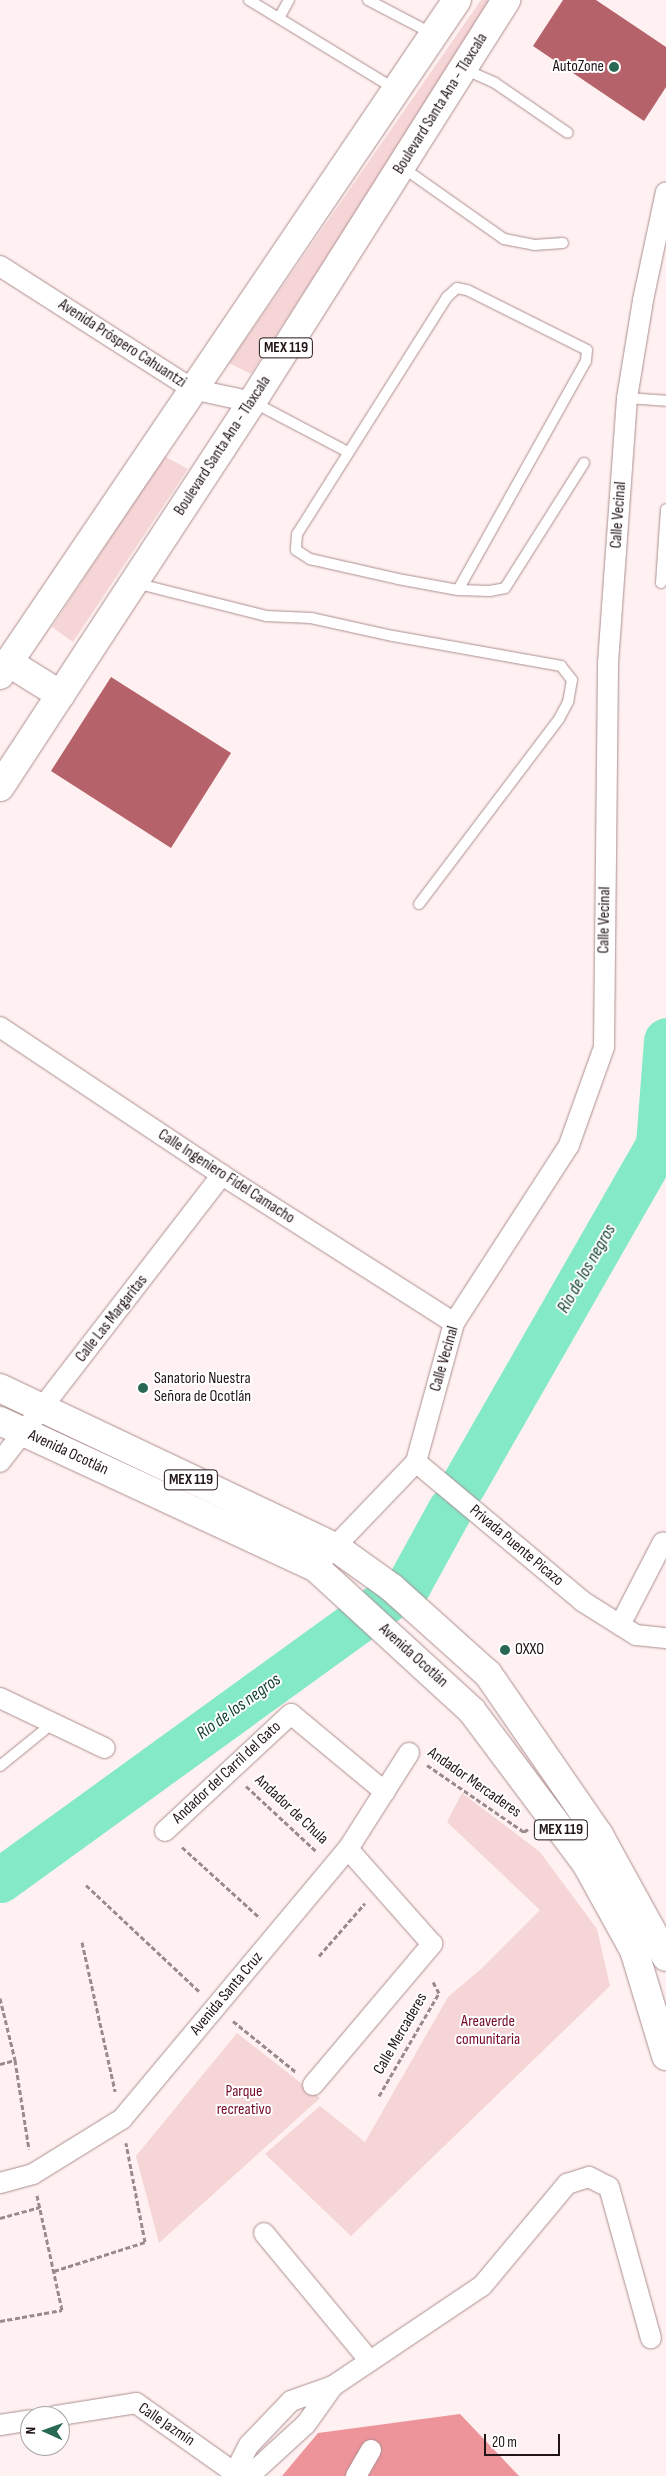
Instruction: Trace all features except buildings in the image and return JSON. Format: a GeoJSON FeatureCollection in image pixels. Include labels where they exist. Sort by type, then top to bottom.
{"type":"FeatureCollection","features":[{"type":"Feature","properties":{"kind":"main road"},"geometry":{"type":"LineString","coordinates":[[61,694],[4,669],[457,0]]}},
{"type":"Feature","properties":{"kind":"main road","name":"Boulevard Santa Ana - Tlaxcala"},"geometry":{"type":"LineString","coordinates":[[0,787],[252,402],[506,0]]}},
{"type":"Feature","properties":{"kind":"main road","name":"Avenida Ocotlán"},"geometry":{"type":"LineString","coordinates":[[0,1388],[42,1410],[334,1547],[378,1577],[424,1616],[488,1674],[599,1835],[666,1957]]}},
{"type":"Feature","properties":{"kind":"main road","name":"Avenida Ocotlán"},"geometry":{"type":"LineString","coordinates":[[11,1426],[315,1567],[472,1710],[587,1865],[634,1950],[666,2056]]}},
{"type":"Feature","properties":{"kind":"street","name":"Calle Vecinal"},"geometry":{"type":"LineString","coordinates":[[315,1567],[416,1462],[454,1323],[568,1145],[604,1047],[608,663],[627,398],[643,300],[666,192]]}},
{"type":"Feature","properties":{"kind":"street","name":"Avenida Próspero Cahuantzi"},"geometry":{"type":"LineString","coordinates":[[0,266],[192,389],[252,402]]}},
{"type":"Feature","properties":{"kind":"street","name":"Calle Ingeniero Fidel Camacho"},"geometry":{"type":"LineString","coordinates":[[0,1027],[222,1176],[454,1323]]}},
{"type":"Feature","properties":{"kind":"street","name":"Calle Las Margaritas"},"geometry":{"type":"LineString","coordinates":[[0,1462],[11,1426],[42,1410],[222,1176]]}},
{"type":"Feature","properties":{"kind":"street","name":"Privada Puente Picazo"},"geometry":{"type":"LineString","coordinates":[[416,1462],[582,1601],[636,1635],[666,1638]]}},
{"type":"Feature","properties":{"kind":"street"},"geometry":{"type":"LineString","coordinates":[[620,1625],[662,1542]]}},
{"type":"Feature","properties":{"kind":"street"},"geometry":{"type":"LineString","coordinates":[[0,1698],[105,1748]]}},
{"type":"Feature","properties":{"kind":"street","name":"Andador del Carril del Gato"},"geometry":{"type":"LineString","coordinates":[[165,1831],[291,1714],[385,1792]]}},
{"type":"Feature","properties":{"kind":"street","name":"Avenida Santa Cruz"},"geometry":{"type":"LineString","coordinates":[[0,2183],[33,2174],[122,2119],[348,1849],[409,1753]]}},
{"type":"Feature","properties":{"kind":"street"},"geometry":{"type":"LineString","coordinates":[[313,2085],[432,1944],[348,1849]]}},
{"type":"Feature","properties":{"kind":"street"},"geometry":{"type":"LineString","coordinates":[[239,2475],[250,2445],[291,2401],[333,2386],[482,2286],[568,2184],[589,2177],[609,2187],[651,2338]]}},
{"type":"Feature","properties":{"kind":"street"},"geometry":{"type":"LineString","coordinates":[[264,2233],[370,2361]]}},
{"type":"Feature","properties":{"kind":"street"},"geometry":{"type":"LineString","coordinates":[[239,2475],[298,2432],[333,2386]]}},
{"type":"Feature","properties":{"kind":"street","name":"Calle Jazmín"},"geometry":{"type":"LineString","coordinates":[[70,2414],[136,2403],[239,2475]]}},
{"type":"Feature","properties":{"kind":"street"},"geometry":{"type":"LineString","coordinates":[[280,2413],[298,2432]]}},
{"type":"Feature","properties":{"kind":"street"},"geometry":{"type":"LineString","coordinates":[[0,2425],[20,2422]]}},
{"type":"Feature","properties":{"kind":"street"},"geometry":{"type":"LineString","coordinates":[[356,2476],[371,2450]]}},
{"type":"Feature","properties":{"kind":"lane"},"geometry":{"type":"LineString","coordinates":[[249,0],[396,90]]}},
{"type":"Feature","properties":{"kind":"lane"},"geometry":{"type":"LineString","coordinates":[[279,18],[289,0]]}},
{"type":"Feature","properties":{"kind":"lane"},"geometry":{"type":"LineString","coordinates":[[368,0],[434,34]]}},
{"type":"Feature","properties":{"kind":"lane"},"geometry":{"type":"LineString","coordinates":[[463,68],[495,83],[568,133]]}},
{"type":"Feature","properties":{"kind":"lane"},"geometry":{"type":"LineString","coordinates":[[401,166],[504,240],[534,245],[563,244]]}},
{"type":"Feature","properties":{"kind":"lane"},"geometry":{"type":"LineString","coordinates":[[458,590],[586,362],[587,350],[482,297],[457,288],[447,297],[297,534],[296,550],[310,559],[347,569],[458,590],[490,591],[505,588],[584,463]]}},
{"type":"Feature","properties":{"kind":"lane"},"geometry":{"type":"LineString","coordinates":[[627,398],[666,401]]}},
{"type":"Feature","properties":{"kind":"lane"},"geometry":{"type":"LineString","coordinates":[[252,402],[348,452]]}},
{"type":"Feature","properties":{"kind":"lane"},"geometry":{"type":"LineString","coordinates":[[661,583],[666,509]]}},
{"type":"Feature","properties":{"kind":"lane"},"geometry":{"type":"LineString","coordinates":[[134,582],[266,616],[311,618],[393,636],[561,666],[572,680],[568,702],[559,719],[419,904]]}},
{"type":"Feature","properties":{"kind":"lane"},"geometry":{"type":"LineString","coordinates":[[0,1766],[53,1723]]}},
{"type":"Feature","properties":{"kind":"path","name":"Andador Mercaderes"},"geometry":{"type":"LineString","coordinates":[[409,1753],[524,1832],[547,1811]]}},
{"type":"Feature","properties":{"kind":"path","name":"Andador de Chula"},"geometry":{"type":"LineString","coordinates":[[231,1771],[333,1867]]}},
{"type":"Feature","properties":{"kind":"path","name":"Andador del Carril del Gato"},"geometry":{"type":"LineString","coordinates":[[165,1831],[277,1934]]}},
{"type":"Feature","properties":{"kind":"path"},"geometry":{"type":"LineString","coordinates":[[86,1885],[216,2007],[313,2085]]}},
{"type":"Feature","properties":{"kind":"path"},"geometry":{"type":"LineString","coordinates":[[319,1956],[380,1885]]}},
{"type":"Feature","properties":{"kind":"path"},"geometry":{"type":"LineString","coordinates":[[54,2271],[145,2242],[122,2119],[82,1942]]}},
{"type":"Feature","properties":{"kind":"path","name":"Calle Mercaderes"},"geometry":{"type":"LineString","coordinates":[[379,2096],[440,1993],[418,1959]]}},
{"type":"Feature","properties":{"kind":"path"},"geometry":{"type":"LineString","coordinates":[[0,1998],[15,2060],[33,2174],[62,2310],[0,2321]]}},
{"type":"Feature","properties":{"kind":"path"},"geometry":{"type":"LineString","coordinates":[[0,2064],[15,2060]]}},
{"type":"Feature","properties":{"kind":"path"},"geometry":{"type":"LineString","coordinates":[[0,2218],[40,2207]]}},
{"type":"Feature","properties":{"kind":"green space"},"geometry":{"type":"Polygon","coordinates":[[[481,0],[493,0],[251,374],[229,363],[481,0]]]}},
{"type":"Feature","properties":{"kind":"green space"},"geometry":{"type":"Polygon","coordinates":[[[164,456],[188,469],[73,642],[52,627],[164,456]]]}},
{"type":"Feature","properties":{"kind":"green space","name":"Areaverde comunitaria"},"geometry":{"type":"Polygon","coordinates":[[[462,1793],[540,1852],[597,1929],[610,1986],[351,2236],[265,2154],[320,2106],[365,2142],[448,1997],[481,1969],[540,1910],[447,1822],[462,1793]]]}},
{"type":"Feature","properties":{"kind":"green space","name":"Parque recreativo"},"geometry":{"type":"Polygon","coordinates":[[[237,2033],[320,2098],[159,2243],[136,2156],[237,2033]]]}},
{"type":"Feature","properties":{"kind":"shaded area"},"geometry":{"type":"Polygon","coordinates":[[[460,2414],[519,2476],[282,2476],[318,2433],[460,2414]]]}},
{"type":"Feature","properties":{"kind":"waterway","name":"Rio de los negros"},"geometry":{"type":"LineString","coordinates":[[463,1485],[658,1145],[666,1040]]}},
{"type":"Feature","properties":{"kind":"waterway","name":"Rio de los negros"},"geometry":{"type":"LineString","coordinates":[[0,1880],[409,1584],[450,1509]]}},
{"type":"Feature","properties":{"kind":"place","name":"AutoZone"},"geometry":{"type":"Point","coordinates":[614,67]}},
{"type":"Feature","properties":{"kind":"place","name":"Sanatorio Nuestra Señora de Ocotlán"},"geometry":{"type":"Point","coordinates":[143,1388]}},
{"type":"Feature","properties":{"kind":"place","name":"OXXO"},"geometry":{"type":"Point","coordinates":[505,1650]}}]}
